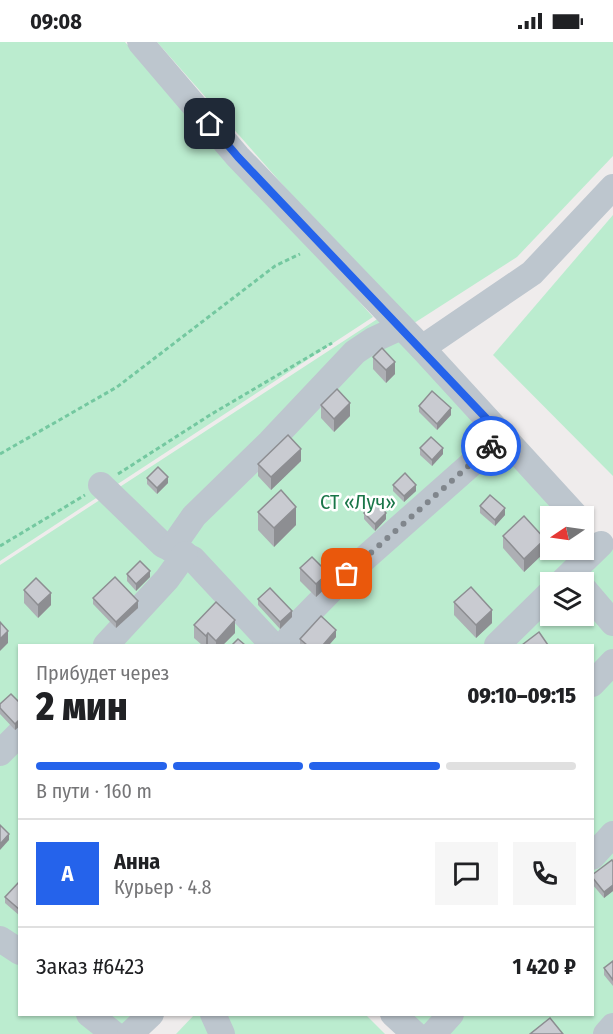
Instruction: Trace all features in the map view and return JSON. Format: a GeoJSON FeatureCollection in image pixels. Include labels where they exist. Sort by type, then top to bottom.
{"type":"FeatureCollection","features":[{"type":"Feature","properties":{"kind":"street"},"geometry":{"type":"LineString","coordinates":[[140,42],[238,157],[422,348],[567,506]]}},
{"type":"Feature","properties":{"kind":"street"},"geometry":{"type":"LineString","coordinates":[[422,348],[532,273],[613,187]]}},
{"type":"Feature","properties":{"kind":"street"},"geometry":{"type":"LineString","coordinates":[[107,644],[167,579],[194,516],[270,442],[355,352],[373,340],[401,327]]}},
{"type":"Feature","properties":{"kind":"street"},"geometry":{"type":"LineString","coordinates":[[286,644],[299,623],[347,574],[503,436]]}},
{"type":"Feature","properties":{"kind":"street"},"geometry":{"type":"LineString","coordinates":[[101,485],[163,545],[193,559],[272,644]]}},
{"type":"Feature","properties":{"kind":"street"},"geometry":{"type":"LineString","coordinates":[[584,572],[607,550],[594,535]]}},
{"type":"Feature","properties":{"kind":"street"},"geometry":{"type":"LineString","coordinates":[[498,644],[540,603]]}},
{"type":"Feature","properties":{"kind":"street"},"geometry":{"type":"LineString","coordinates":[[594,604],[613,623]]}},
{"type":"Feature","properties":{"kind":"street"},"geometry":{"type":"LineString","coordinates":[[594,682],[613,662]]}},
{"type":"Feature","properties":{"kind":"street"},"geometry":{"type":"LineString","coordinates":[[0,753],[18,735]]}},
{"type":"Feature","properties":{"kind":"street"},"geometry":{"type":"LineString","coordinates":[[594,855],[613,834]]}},
{"type":"Feature","properties":{"kind":"street"},"geometry":{"type":"LineString","coordinates":[[92,1016],[114,1034]]}},
{"type":"Feature","properties":{"kind":"street"},"geometry":{"type":"LineString","coordinates":[[130,1034],[148,1016]]}},
{"type":"Feature","properties":{"kind":"street"},"geometry":{"type":"LineString","coordinates":[[214,1016],[222,1034]]}},
{"type":"Feature","properties":{"kind":"street"},"geometry":{"type":"LineString","coordinates":[[395,1016],[415,1034]]}},
{"type":"Feature","properties":{"kind":"street"},"geometry":{"type":"LineString","coordinates":[[433,1034],[449,1016]]}},
{"type":"Feature","properties":{"kind":"street"},"geometry":{"type":"LineString","coordinates":[[606,1034],[613,1026]]}},
{"type":"Feature","properties":{"kind":"path"},"geometry":{"type":"LineString","coordinates":[[0,454],[117,387],[275,266],[321,244]]}},
{"type":"Feature","properties":{"kind":"path"},"geometry":{"type":"LineString","coordinates":[[0,546],[210,415],[338,340]]}},
{"type":"Feature","properties":{"kind":"green space"},"geometry":{"type":"Polygon","coordinates":[[[0,42],[125,42],[373,317],[0,561],[0,42]]]}},
{"type":"Feature","properties":{"kind":"green space"},"geometry":{"type":"Polygon","coordinates":[[[157,42],[613,42],[613,156],[517,257],[408,327],[157,42]]]}},
{"type":"Feature","properties":{"kind":"green space"},"geometry":{"type":"Polygon","coordinates":[[[613,215],[613,476],[493,355],[613,215]]]}},
{"type":"Feature","properties":{"kind":"green space","name":"СТ «Луч»"},"geometry":{"type":"Polygon","coordinates":[[[382,316],[554,506],[540,506],[540,560],[575,560],[564,572],[540,572],[540,597],[494,644],[18,644],[18,1016],[152,1016],[137,1034],[0,1034],[0,565],[382,316]]]}},
{"type":"Feature","properties":{"kind":"green space"},"geometry":{"type":"Polygon","coordinates":[[[613,542],[613,1034],[418,1034],[399,1016],[594,1016],[594,644],[505,644],[540,609],[540,626],[594,626],[594,572],[578,572],[613,542]]]}},
{"type":"Feature","properties":{"kind":"green space"},"geometry":{"type":"Polygon","coordinates":[[[193,1016],[367,1016],[385,1034],[176,1034],[193,1016]]]}},
{"type":"Feature","properties":{"kind":"building"},"geometry":{"type":"Polygon","coordinates":[[[382,348],[395,362],[386,370],[373,357],[382,348]]]}},
{"type":"Feature","properties":{"kind":"building"},"geometry":{"type":"Polygon","coordinates":[[[337,389],[350,403],[334,419],[321,405],[337,389]]]}},
{"type":"Feature","properties":{"kind":"building"},"geometry":{"type":"Polygon","coordinates":[[[432,391],[451,408],[437,424],[419,406],[432,391]]]}},
{"type":"Feature","properties":{"kind":"building"},"geometry":{"type":"Polygon","coordinates":[[[288,435],[301,449],[271,477],[258,464],[288,435]]]}},
{"type":"Feature","properties":{"kind":"building"},"geometry":{"type":"Polygon","coordinates":[[[431,437],[443,448],[432,460],[420,448],[431,437]]]}},
{"type":"Feature","properties":{"kind":"building"},"geometry":{"type":"Polygon","coordinates":[[[158,467],[168,477],[157,488],[147,478],[158,467]]]}},
{"type":"Feature","properties":{"kind":"building"},"geometry":{"type":"Polygon","coordinates":[[[405,473],[416,485],[404,496],[393,485],[405,473]]]}},
{"type":"Feature","properties":{"kind":"building"},"geometry":{"type":"Polygon","coordinates":[[[281,490],[296,507],[274,528],[258,512],[281,490]]]}},
{"type":"Feature","properties":{"kind":"building"},"geometry":{"type":"Polygon","coordinates":[[[490,495],[505,508],[495,520],[480,506],[490,495]]]}},
{"type":"Feature","properties":{"kind":"building"},"geometry":{"type":"Polygon","coordinates":[[[375,501],[386,513],[375,524],[364,513],[375,501]]]}},
{"type":"Feature","properties":{"kind":"building"},"geometry":{"type":"Polygon","coordinates":[[[524,516],[540,534],[540,544],[524,559],[503,536],[524,516]]]}},
{"type":"Feature","properties":{"kind":"building"},"geometry":{"type":"Polygon","coordinates":[[[312,557],[328,573],[316,584],[300,568],[312,557]]]}},
{"type":"Feature","properties":{"kind":"building"},"geometry":{"type":"Polygon","coordinates":[[[140,561],[150,571],[136,584],[127,574],[140,561]]]}},
{"type":"Feature","properties":{"kind":"building"},"geometry":{"type":"Polygon","coordinates":[[[115,577],[138,601],[116,622],[93,598],[115,577]]]}},
{"type":"Feature","properties":{"kind":"building"},"geometry":{"type":"Polygon","coordinates":[[[36,578],[51,593],[38,605],[24,590],[36,578]]]}},
{"type":"Feature","properties":{"kind":"building"},"geometry":{"type":"Polygon","coordinates":[[[471,587],[492,610],[476,625],[454,602],[471,587]]]}},
{"type":"Feature","properties":{"kind":"building"},"geometry":{"type":"Polygon","coordinates":[[[270,588],[292,611],[280,622],[258,599],[270,588]]]}},
{"type":"Feature","properties":{"kind":"building"},"geometry":{"type":"Polygon","coordinates":[[[216,602],[235,620],[216,641],[208,633],[206,636],[194,625],[216,602]]]}},
{"type":"Feature","properties":{"kind":"building"},"geometry":{"type":"Polygon","coordinates":[[[321,616],[336,630],[324,644],[306,644],[300,639],[321,616]]]}},
{"type":"Feature","properties":{"kind":"building"},"geometry":{"type":"Polygon","coordinates":[[[0,622],[8,631],[0,639],[0,622]]]}},
{"type":"Feature","properties":{"kind":"building"},"geometry":{"type":"Polygon","coordinates":[[[539,632],[547,644],[523,644],[539,632]]]}},
{"type":"Feature","properties":{"kind":"building"},"geometry":{"type":"Polygon","coordinates":[[[238,639],[244,644],[233,644],[238,639]]]}},
{"type":"Feature","properties":{"kind":"building"},"geometry":{"type":"Polygon","coordinates":[[[11,694],[18,701],[18,721],[15,724],[0,708],[0,704],[11,694]]]}},
{"type":"Feature","properties":{"kind":"building"},"geometry":{"type":"Polygon","coordinates":[[[0,825],[9,834],[0,844],[0,825]]]}},
{"type":"Feature","properties":{"kind":"building"},"geometry":{"type":"Polygon","coordinates":[[[612,860],[613,885],[604,892],[594,880],[594,874],[612,860]]]}},
{"type":"Feature","properties":{"kind":"building"},"geometry":{"type":"Polygon","coordinates":[[[18,883],[18,908],[5,897],[18,883]]]}},
{"type":"Feature","properties":{"kind":"building"},"geometry":{"type":"Polygon","coordinates":[[[613,961],[613,980],[604,968],[613,961]]]}},
{"type":"Feature","properties":{"kind":"building"},"geometry":{"type":"Polygon","coordinates":[[[550,1018],[563,1034],[530,1034],[550,1018]]]}},
{"type":"Feature","properties":{"kind":"way so far"},"geometry":{"type":"LineString","coordinates":[[347,574],[491,446]]}},
{"type":"Feature","properties":{"kind":"route"},"geometry":{"type":"LineString","coordinates":[[210,124],[238,157],[422,348],[503,436],[491,446]]}}]}
